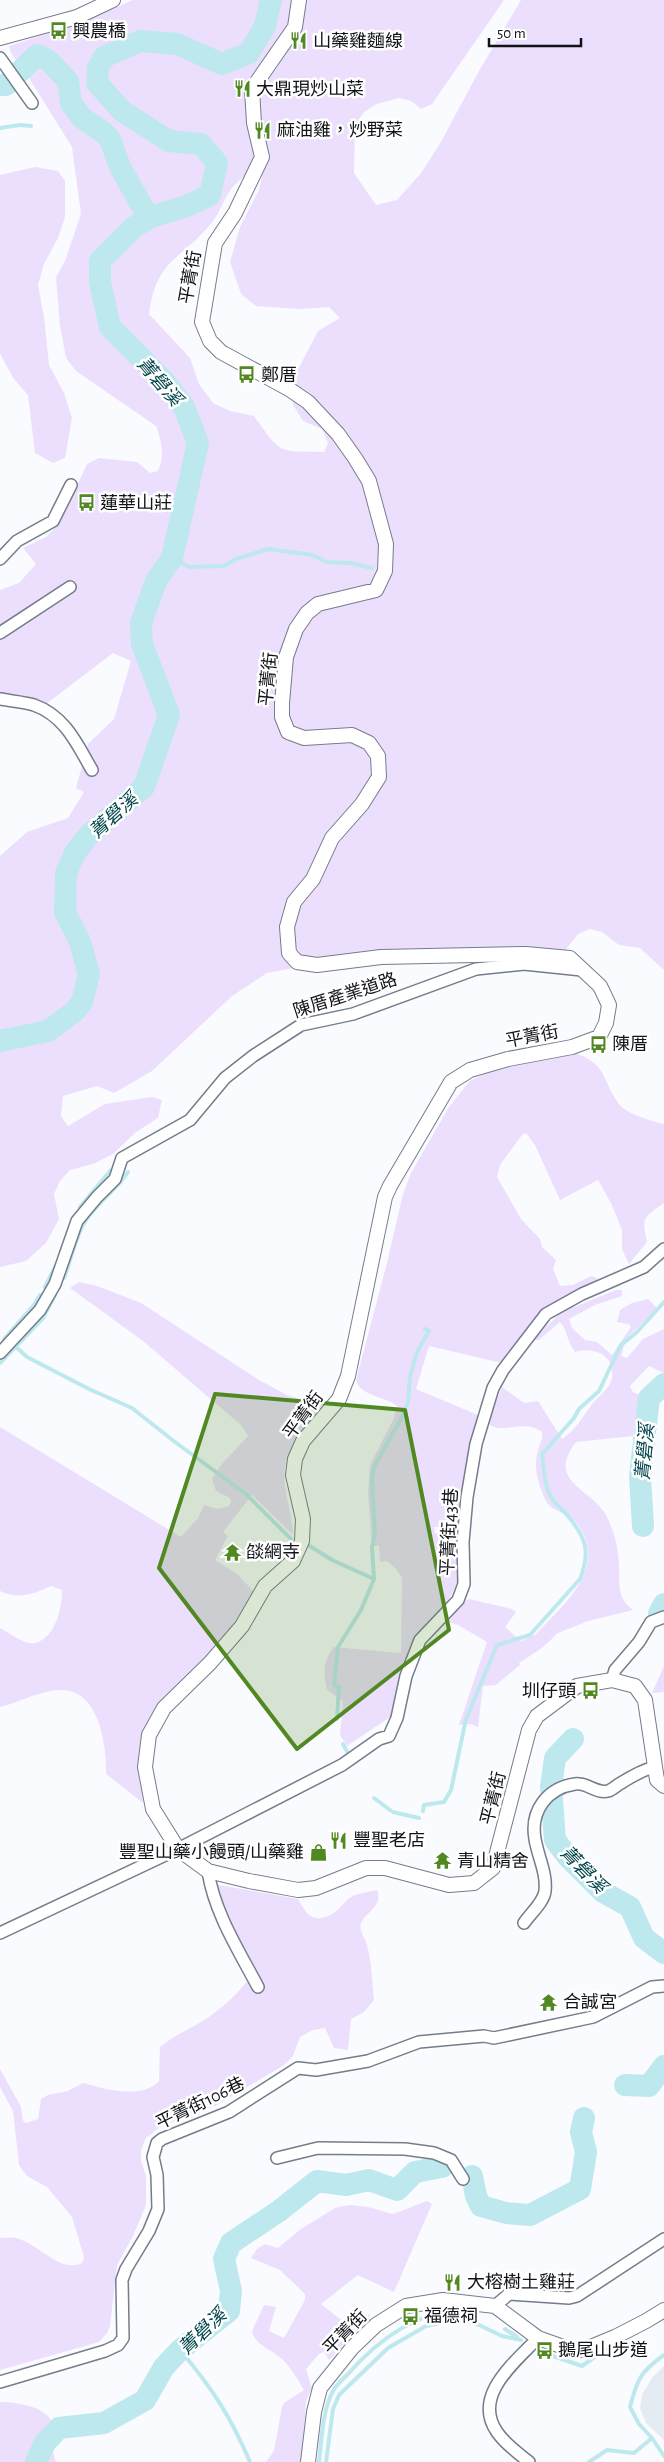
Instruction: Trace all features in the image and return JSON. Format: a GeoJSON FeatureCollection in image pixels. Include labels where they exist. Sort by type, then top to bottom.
{"type":"FeatureCollection","features":[{"type":"Feature","properties":{"kind":"street"},"geometry":{"type":"LineString","coordinates":[[0,38],[77,17],[113,0]]}},
{"type":"Feature","properties":{"kind":"street","name":"平菁街"},"geometry":{"type":"LineString","coordinates":[[299,0],[295,27],[252,89],[254,123],[262,157],[236,213],[215,243],[202,322],[210,341],[221,352],[290,389],[308,402],[338,434],[369,481],[386,544],[385,571],[376,590],[318,604],[307,613],[296,629],[286,657],[282,717],[288,732],[304,738],[352,735],[369,743],[378,756],[379,778],[362,804],[332,838],[313,879],[294,902],[287,927],[289,953],[297,962],[317,965],[381,957],[547,955],[570,958],[600,986],[609,1005],[606,1023],[599,1037],[572,1047],[508,1059],[470,1070],[451,1082],[390,1186],[385,1197],[348,1376],[338,1399],[303,1441],[295,1459],[293,1475],[302,1519],[302,1542],[292,1561],[265,1586],[242,1626],[210,1663],[164,1708],[148,1735],[145,1766],[153,1808],[178,1850],[208,1871],[298,1890],[316,1888],[366,1868],[385,1868],[449,1885],[474,1883],[493,1868],[529,1730],[537,1716],[577,1686],[612,1680],[635,1686],[645,1700],[657,1780],[664,1786]]}},
{"type":"Feature","properties":{"kind":"street"},"geometry":{"type":"LineString","coordinates":[[0,58],[32,103]]}},
{"type":"Feature","properties":{"kind":"street"},"geometry":{"type":"LineString","coordinates":[[0,559],[17,542],[53,522],[71,486]]}},
{"type":"Feature","properties":{"kind":"street"},"geometry":{"type":"LineString","coordinates":[[0,633],[70,587]]}},
{"type":"Feature","properties":{"kind":"street"},"geometry":{"type":"LineString","coordinates":[[0,699],[34,705],[56,716],[71,734],[92,770]]}},
{"type":"Feature","properties":{"kind":"street","name":"陳厝產業道路"},"geometry":{"type":"LineString","coordinates":[[0,1353],[40,1310],[55,1284],[77,1221],[96,1197],[115,1179],[122,1158],[190,1120],[225,1078],[279,1038],[301,1026],[353,1014],[476,970],[524,964],[582,970]]}},
{"type":"Feature","properties":{"kind":"street","name":"平菁街43巷"},"geometry":{"type":"LineString","coordinates":[[0,1933],[178,1850],[342,1765],[379,1739],[389,1736],[397,1718],[406,1676],[420,1640],[458,1600],[464,1584],[463,1542],[467,1497],[476,1444],[493,1388],[503,1370],[546,1314],[582,1294],[644,1267],[664,1249]]}},
{"type":"Feature","properties":{"kind":"street"},"geometry":{"type":"LineString","coordinates":[[612,1680],[615,1670],[639,1642],[651,1622],[664,1617]]}},
{"type":"Feature","properties":{"kind":"street"},"geometry":{"type":"LineString","coordinates":[[524,1923],[545,1892],[543,1864],[535,1838],[535,1824],[541,1802],[547,1795],[576,1783],[587,1785],[598,1791],[608,1791],[645,1769],[655,1767]]}},
{"type":"Feature","properties":{"kind":"street"},"geometry":{"type":"LineString","coordinates":[[208,1871],[210,1888],[230,1934],[258,1987]]}},
{"type":"Feature","properties":{"kind":"street","name":"平菁街106巷"},"geometry":{"type":"LineString","coordinates":[[0,2382],[118,2345],[123,2338],[122,2280],[158,2209],[158,2175],[153,2157],[154,2150],[157,2143],[169,2135],[229,2112],[298,2068],[316,2070],[368,2061],[419,2042],[484,2036],[494,2038],[593,2018],[652,1986],[664,1986]]}},
{"type":"Feature","properties":{"kind":"street"},"geometry":{"type":"LineString","coordinates":[[277,2158],[318,2148],[405,2149],[434,2153],[450,2160],[463,2179]]}},
{"type":"Feature","properties":{"kind":"street"},"geometry":{"type":"LineString","coordinates":[[664,2239],[577,2296],[569,2298],[509,2294],[495,2306],[538,2338],[574,2350],[586,2349],[646,2321],[664,2310]]}},
{"type":"Feature","properties":{"kind":"street","name":"平菁街"},"geometry":{"type":"LineString","coordinates":[[308,2462],[314,2412],[320,2388],[352,2348],[376,2325],[406,2306],[443,2300],[495,2306]]}},
{"type":"Feature","properties":{"kind":"street"},"geometry":{"type":"LineString","coordinates":[[529,2462],[498,2434],[488,2411],[490,2397],[495,2386],[538,2338]]}},
{"type":"Feature","properties":{"kind":"highlighted area"},"geometry":{"type":"Polygon","coordinates":[[[215,1394],[405,1410],[449,1630],[297,1749],[159,1568],[215,1394]]]}},
{"type":"Feature","properties":{"kind":"shaded area"},"geometry":{"type":"Polygon","coordinates":[[[133,0],[504,0],[432,104],[421,109],[411,101],[399,98],[377,104],[364,112],[355,125],[354,173],[376,205],[397,200],[422,172],[521,0],[664,0],[664,970],[640,948],[619,945],[602,932],[590,929],[578,934],[562,954],[362,955],[267,973],[232,996],[152,1071],[114,1093],[97,1086],[63,1096],[61,1116],[68,1126],[105,1104],[152,1097],[162,1100],[158,1118],[136,1132],[113,1154],[93,1164],[70,1170],[60,1181],[54,1194],[59,1219],[46,1243],[26,1261],[0,1267],[0,856],[27,832],[68,818],[84,792],[76,788],[88,744],[114,719],[131,661],[113,653],[46,704],[0,693],[0,590],[19,583],[36,564],[23,548],[46,537],[60,523],[87,464],[99,458],[137,462],[150,473],[158,471],[162,454],[156,426],[76,371],[66,358],[60,326],[56,277],[65,261],[81,214],[72,147],[11,53],[9,46],[85,21],[133,0]],[[249,172],[232,188],[213,221],[165,270],[158,281],[149,314],[190,358],[199,384],[213,403],[230,411],[254,416],[270,438],[282,448],[297,451],[324,452],[328,443],[322,429],[303,421],[293,405],[293,379],[318,331],[340,318],[329,307],[300,309],[256,306],[241,294],[230,262],[240,227],[259,190],[262,177],[249,172]]]}},
{"type":"Feature","properties":{"kind":"shaded area"},"geometry":{"type":"Polygon","coordinates":[[[35,167],[58,171],[65,181],[65,217],[58,238],[44,264],[38,285],[44,317],[49,365],[64,393],[72,418],[65,458],[53,463],[35,453],[28,395],[14,379],[0,354],[0,175],[35,167]]]}},
{"type":"Feature","properties":{"kind":"shaded area"},"geometry":{"type":"Polygon","coordinates":[[[573,1052],[598,1067],[612,1094],[622,1107],[639,1116],[664,1124],[664,1203],[652,1211],[646,1218],[644,1227],[647,1242],[629,1264],[622,1249],[622,1230],[611,1203],[598,1180],[560,1200],[535,1145],[526,1133],[522,1135],[500,1165],[497,1177],[521,1219],[540,1239],[542,1247],[556,1260],[553,1269],[560,1286],[573,1285],[591,1276],[597,1278],[598,1281],[537,1316],[502,1363],[429,1346],[416,1389],[478,1415],[468,1452],[458,1528],[434,1527],[435,1533],[455,1538],[460,1571],[457,1584],[448,1601],[415,1639],[393,1715],[347,1746],[340,1735],[343,1701],[327,1690],[325,1667],[330,1652],[334,1647],[401,1653],[402,1578],[387,1561],[380,1562],[379,1546],[372,1546],[368,1493],[370,1465],[394,1418],[397,1406],[367,1393],[359,1386],[356,1380],[403,1194],[411,1173],[449,1107],[470,1081],[486,1073],[526,1061],[573,1052]]]}},
{"type":"Feature","properties":{"kind":"shaded area"},"geometry":{"type":"Polygon","coordinates":[[[79,1282],[97,1286],[141,1303],[259,1380],[287,1395],[316,1404],[313,1420],[289,1454],[286,1462],[285,1480],[293,1535],[252,1495],[223,1532],[228,1536],[215,1560],[237,1574],[254,1592],[227,1635],[144,1731],[139,1757],[143,1803],[106,1774],[105,1749],[98,1720],[92,1708],[83,1698],[73,1692],[59,1690],[44,1692],[0,1707],[0,1628],[26,1642],[35,1643],[42,1640],[53,1629],[61,1605],[62,1590],[51,1586],[26,1595],[13,1595],[0,1591],[0,1427],[181,1537],[198,1518],[204,1505],[218,1509],[229,1506],[230,1498],[216,1491],[212,1479],[220,1466],[248,1436],[242,1426],[143,1341],[70,1288],[79,1282]]]}},
{"type":"Feature","properties":{"kind":"shaded area"},"geometry":{"type":"Polygon","coordinates":[[[616,1290],[622,1290],[622,1296],[595,1305],[569,1319],[572,1328],[585,1340],[597,1342],[612,1355],[631,1327],[629,1324],[617,1322],[620,1310],[632,1303],[648,1299],[657,1308],[626,1339],[621,1356],[627,1358],[643,1339],[664,1329],[664,1373],[649,1366],[630,1386],[633,1392],[640,1395],[633,1436],[576,1442],[568,1456],[566,1467],[569,1477],[575,1485],[602,1509],[608,1519],[617,1547],[621,1595],[633,1610],[588,1621],[558,1633],[542,1648],[519,1663],[520,1665],[496,1685],[483,1686],[478,1727],[471,1724],[459,1725],[487,1642],[458,1625],[448,1622],[460,1603],[469,1599],[512,1609],[516,1612],[505,1627],[521,1641],[536,1634],[571,1596],[580,1583],[586,1568],[588,1553],[585,1538],[575,1521],[568,1515],[551,1507],[542,1493],[538,1481],[536,1463],[542,1432],[535,1428],[520,1426],[493,1427],[488,1423],[502,1387],[524,1403],[538,1401],[562,1439],[571,1432],[610,1384],[612,1373],[609,1361],[602,1354],[592,1351],[575,1352],[560,1322],[539,1340],[535,1340],[535,1337],[562,1312],[616,1290]]]}},
{"type":"Feature","properties":{"kind":"shaded area"},"geometry":{"type":"Polygon","coordinates":[[[664,1666],[664,1692],[652,1693],[664,1666]]]}},
{"type":"Feature","properties":{"kind":"shaded area"},"geometry":{"type":"Polygon","coordinates":[[[213,1884],[298,1899],[309,1914],[317,1918],[328,1916],[335,1912],[353,1896],[377,1890],[378,1900],[360,1926],[370,1959],[374,2000],[364,2012],[351,2019],[348,2050],[334,2048],[325,2028],[313,2030],[300,2037],[293,2056],[284,2065],[217,2105],[161,2126],[146,2138],[141,2150],[141,2160],[146,2176],[146,2205],[133,2236],[117,2265],[110,2326],[107,2333],[99,2342],[0,2370],[0,2238],[14,2238],[24,2241],[57,2261],[66,2264],[82,2263],[84,2257],[72,2217],[47,2187],[27,2176],[19,2165],[13,2111],[0,2087],[0,2069],[21,2107],[23,2121],[26,2123],[38,2119],[41,2099],[48,2095],[68,2091],[83,2083],[112,2090],[133,2092],[152,2087],[159,2081],[160,2047],[213,2014],[232,1998],[249,1979],[213,1884]]]}},
{"type":"Feature","properties":{"kind":"shaded area"},"geometry":{"type":"Polygon","coordinates":[[[427,2201],[432,2204],[394,2292],[358,2275],[321,2304],[346,2324],[371,2314],[329,2360],[324,2352],[319,2354],[306,2369],[311,2386],[313,2386],[306,2401],[302,2462],[266,2462],[274,2451],[284,2403],[304,2390],[286,2363],[279,2356],[260,2344],[252,2331],[264,2305],[276,2307],[269,2331],[284,2338],[305,2300],[305,2294],[280,2270],[251,2258],[257,2249],[265,2244],[278,2248],[301,2229],[335,2208],[350,2205],[368,2207],[393,2214],[427,2201]]]}},
{"type":"Feature","properties":{"kind":"shaded area"},"geometry":{"type":"Polygon","coordinates":[[[664,2366],[664,2440],[646,2423],[640,2408],[642,2395],[652,2378],[664,2366]]]}},
{"type":"Feature","properties":{"kind":"shaded area"},"geometry":{"type":"Polygon","coordinates":[[[0,2402],[32,2407],[47,2415],[53,2427],[53,2449],[56,2462],[0,2462],[0,2402]]]}},
{"type":"Feature","properties":{"kind":"waterway","name":"菁礐溪"},"geometry":{"type":"LineString","coordinates":[[0,1041],[48,1031],[75,1011],[82,1002],[89,974],[80,942],[65,912],[66,873],[75,853],[88,836],[144,787],[169,715],[142,644],[141,623],[156,581],[172,558],[198,443],[184,407],[164,381],[110,327],[100,282],[100,261],[134,227],[151,217],[187,206],[210,195],[217,163],[201,144],[169,141],[122,111],[97,83],[98,68],[104,57],[140,41],[177,44],[222,64],[249,53],[265,26],[271,0]]}},
{"type":"Feature","properties":{"kind":"waterway"},"geometry":{"type":"LineString","coordinates":[[0,85],[6,85],[37,55],[48,60],[68,81],[71,103],[82,118],[110,139],[120,167],[143,208],[151,217]]}},
{"type":"Feature","properties":{"kind":"waterway"},"geometry":{"type":"LineString","coordinates":[[0,128],[20,125],[31,126]]}},
{"type":"Feature","properties":{"kind":"waterway"},"geometry":{"type":"LineString","coordinates":[[172,558],[189,567],[224,566],[236,559],[268,549],[312,555],[327,562],[351,563],[372,568]]}},
{"type":"Feature","properties":{"kind":"waterway"},"geometry":{"type":"LineString","coordinates":[[80,1207],[111,1170]]}},
{"type":"Feature","properties":{"kind":"waterway"},"geometry":{"type":"LineString","coordinates":[[64,1278],[84,1223],[94,1209],[128,1172]]}},
{"type":"Feature","properties":{"kind":"waterway"},"geometry":{"type":"LineString","coordinates":[[45,1287],[55,1267]]}},
{"type":"Feature","properties":{"kind":"waterway"},"geometry":{"type":"LineString","coordinates":[[4,1339],[34,1305],[40,1295]]}},
{"type":"Feature","properties":{"kind":"waterway"},"geometry":{"type":"LineString","coordinates":[[0,1363],[43,1318],[55,1295]]}},
{"type":"Feature","properties":{"kind":"waterway"},"geometry":{"type":"LineString","coordinates":[[423,1811],[424,1805],[444,1802],[451,1790],[466,1719],[497,1645],[530,1635],[580,1579],[586,1553],[583,1538],[549,1494],[542,1454],[574,1418],[579,1409],[599,1391],[621,1345],[636,1333],[664,1302]]}},
{"type":"Feature","properties":{"kind":"waterway"},"geometry":{"type":"LineString","coordinates":[[337,1719],[339,1687],[334,1685],[338,1647],[361,1610],[374,1579],[372,1547],[375,1533],[372,1481],[374,1467],[402,1417],[408,1402],[410,1377],[417,1352],[429,1331],[425,1329]]}},
{"type":"Feature","properties":{"kind":"waterway"},"geometry":{"type":"LineString","coordinates":[[16,1347],[27,1357],[89,1389],[132,1408],[246,1494],[291,1539]]}},
{"type":"Feature","properties":{"kind":"waterway","name":"菁礐溪"},"geometry":{"type":"LineString","coordinates":[[643,1526],[640,1476],[649,1398],[664,1384]]}},
{"type":"Feature","properties":{"kind":"waterway"},"geometry":{"type":"LineString","coordinates":[[308,1545],[332,1560],[374,1579]]}},
{"type":"Feature","properties":{"kind":"waterway","name":"菁礐溪"},"geometry":{"type":"LineString","coordinates":[[659,1613],[664,1604]]}},
{"type":"Feature","properties":{"kind":"waterway","name":"菁礐溪"},"geometry":{"type":"LineString","coordinates":[[573,1739],[555,1758],[551,1787],[555,1840],[568,1857],[603,1892],[630,1907],[644,1938],[664,1953]]}},
{"type":"Feature","properties":{"kind":"waterway"},"geometry":{"type":"LineString","coordinates":[[343,1744],[350,1757]]}},
{"type":"Feature","properties":{"kind":"waterway"},"geometry":{"type":"LineString","coordinates":[[374,1798],[390,1810]]}},
{"type":"Feature","properties":{"kind":"waterway"},"geometry":{"type":"LineString","coordinates":[[393,1812],[419,1818]]}},
{"type":"Feature","properties":{"kind":"waterway","name":"菁礐溪"},"geometry":{"type":"LineString","coordinates":[[625,2085],[649,2086],[664,2066]]}},
{"type":"Feature","properties":{"kind":"waterway","name":"菁礐溪"},"geometry":{"type":"LineString","coordinates":[[472,2176],[476,2196],[481,2206],[506,2213],[530,2215],[580,2189],[586,2152],[581,2132],[584,2118]]}},
{"type":"Feature","properties":{"kind":"waterway","name":"菁礐溪"},"geometry":{"type":"LineString","coordinates":[[36,2462],[45,2443],[59,2428],[104,2423],[145,2400],[164,2367],[180,2350],[229,2311],[231,2291],[224,2259],[231,2243],[279,2211],[317,2181],[346,2185],[369,2180],[397,2190],[415,2172],[442,2167]]}},
{"type":"Feature","properties":{"kind":"waterway"},"geometry":{"type":"LineString","coordinates":[[319,2462],[323,2425],[329,2399],[336,2387],[360,2362],[386,2339],[416,2321],[432,2315],[466,2313]]}},
{"type":"Feature","properties":{"kind":"waterway"},"geometry":{"type":"LineString","coordinates":[[326,2462],[333,2409],[339,2395],[388,2348],[426,2326],[460,2319],[479,2325],[502,2336],[521,2340]]}},
{"type":"Feature","properties":{"kind":"waterway"},"geometry":{"type":"LineString","coordinates":[[505,2329],[517,2337]]}},
{"type":"Feature","properties":{"kind":"waterway"},"geometry":{"type":"LineString","coordinates":[[550,2355],[582,2366],[606,2349]]}},
{"type":"Feature","properties":{"kind":"waterway"},"geometry":{"type":"LineString","coordinates":[[180,2350],[220,2403],[236,2431],[250,2462]]}},
{"type":"Feature","properties":{"kind":"waterway"},"geometry":{"type":"LineString","coordinates":[[589,2462],[607,2450],[634,2453],[652,2438],[639,2424],[630,2407],[641,2377],[650,2366],[664,2355]]}},
{"type":"Feature","properties":{"kind":"waterway"},"geometry":{"type":"LineString","coordinates":[[652,2438],[664,2456]]}},
{"type":"Feature","properties":{"kind":"place","name":"興農橋"},"geometry":{"type":"Point","coordinates":[58,31]}},
{"type":"Feature","properties":{"kind":"place","name":"山藥雞麵線"},"geometry":{"type":"Point","coordinates":[299,41]}},
{"type":"Feature","properties":{"kind":"place","name":"大鼎現炒山菜"},"geometry":{"type":"Point","coordinates":[242,89]}},
{"type":"Feature","properties":{"kind":"place","name":"麻油雞，炒野菜"},"geometry":{"type":"Point","coordinates":[263,130]}},
{"type":"Feature","properties":{"kind":"place","name":"鄭厝"},"geometry":{"type":"Point","coordinates":[247,375]}},
{"type":"Feature","properties":{"kind":"place","name":"蓮華山莊"},"geometry":{"type":"Point","coordinates":[86,503]}},
{"type":"Feature","properties":{"kind":"place","name":"陳厝"},"geometry":{"type":"Point","coordinates":[598,1044]}},
{"type":"Feature","properties":{"kind":"place","name":"燄網寺"},"geometry":{"type":"Point","coordinates":[232,1552]}},
{"type":"Feature","properties":{"kind":"place","name":"圳仔頭"},"geometry":{"type":"Point","coordinates":[590,1691]}},
{"type":"Feature","properties":{"kind":"place","name":"豐聖老店"},"geometry":{"type":"Point","coordinates":[339,1840]}},
{"type":"Feature","properties":{"kind":"place","name":"豐聖山藥小饅頭/山藥雞"},"geometry":{"type":"Point","coordinates":[318,1852]}},
{"type":"Feature","properties":{"kind":"place","name":"青山精舍"},"geometry":{"type":"Point","coordinates":[443,1861]}},
{"type":"Feature","properties":{"kind":"place","name":"合誠宮"},"geometry":{"type":"Point","coordinates":[549,2002]}},
{"type":"Feature","properties":{"kind":"place","name":"大榕樹土雞莊"},"geometry":{"type":"Point","coordinates":[453,2282]}},
{"type":"Feature","properties":{"kind":"place","name":"福德祠"},"geometry":{"type":"Point","coordinates":[410,2316]}},
{"type":"Feature","properties":{"kind":"place","name":"鵝尾山步道"},"geometry":{"type":"Point","coordinates":[544,2350]}}]}
